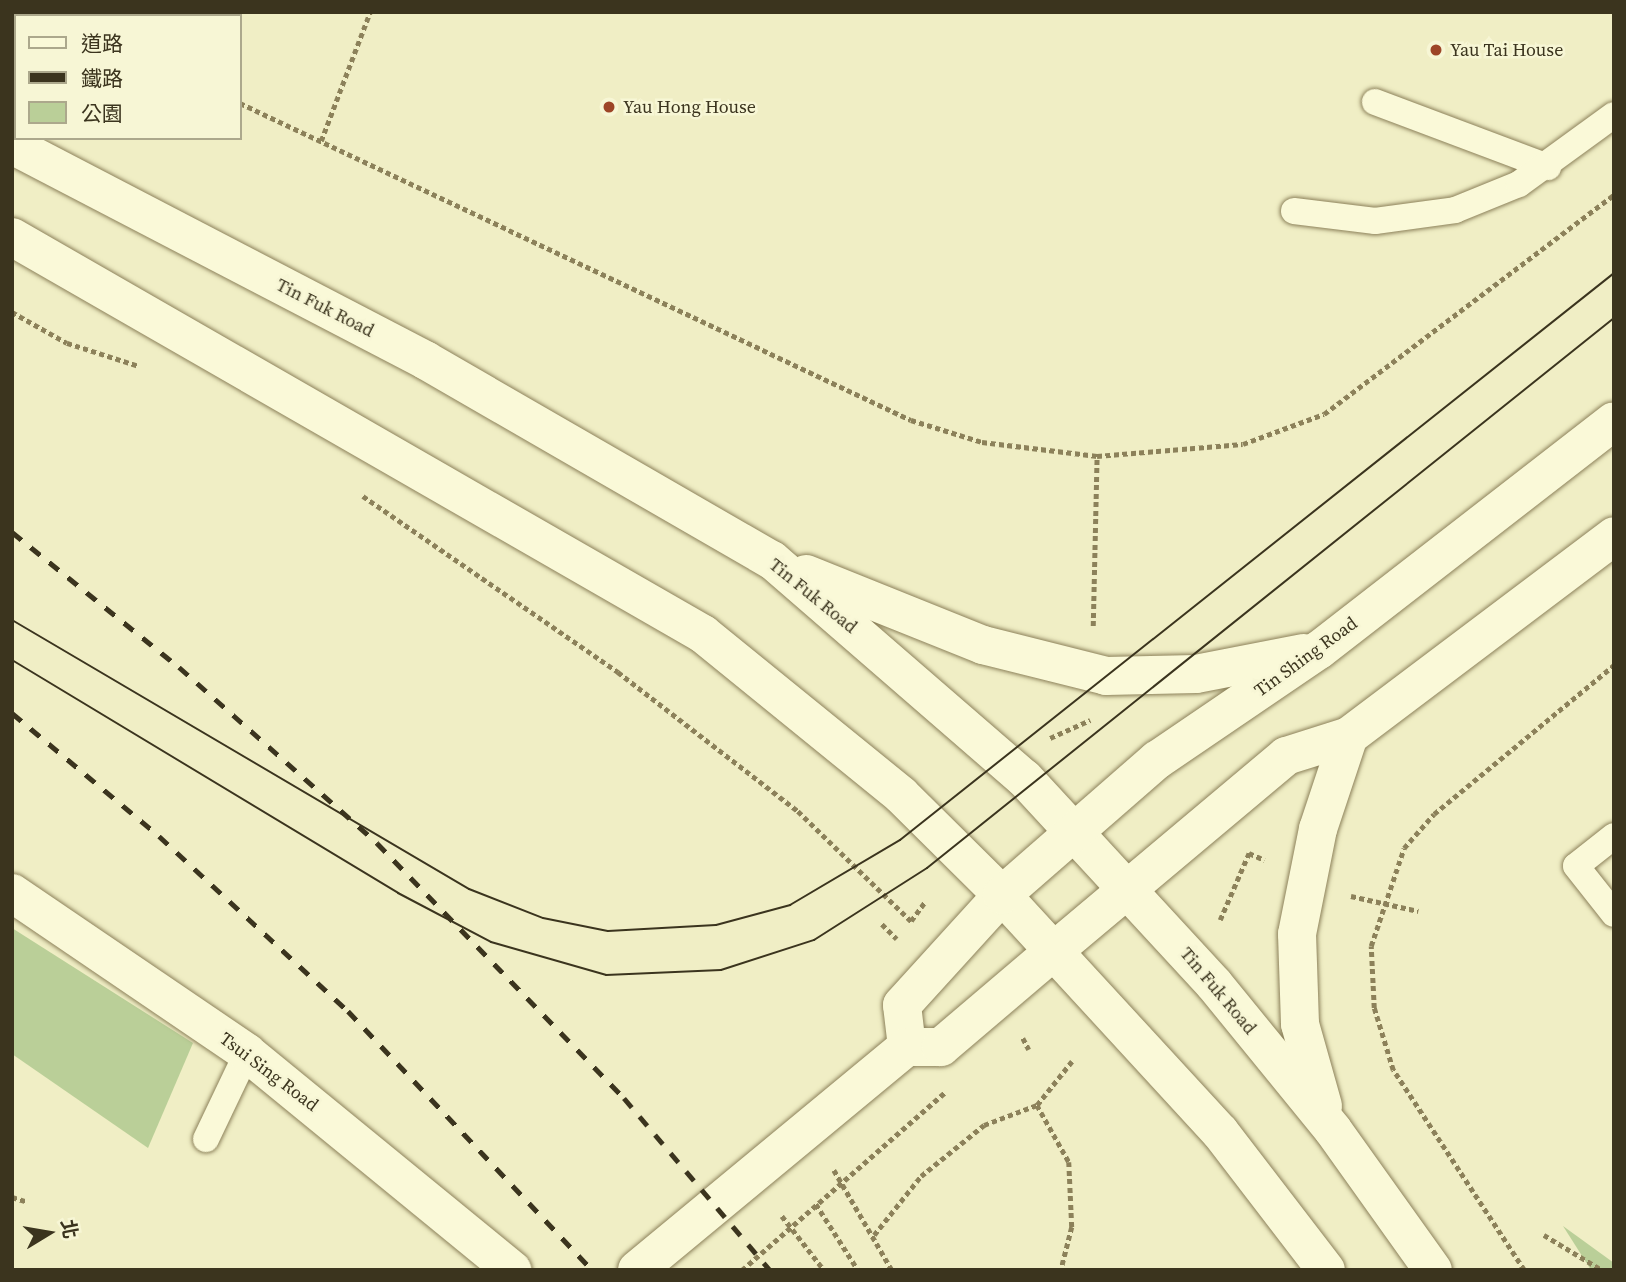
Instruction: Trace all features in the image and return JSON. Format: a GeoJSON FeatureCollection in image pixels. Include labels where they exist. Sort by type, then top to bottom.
{"type":"FeatureCollection","features":[{"type":"Feature","properties":{"kind":"main road","name":"Tin Fuk Road"},"geometry":{"type":"LineString","coordinates":[[12,145],[425,360],[772,561],[1008,762],[1072,830],[1214,984],[1333,1130],[1433,1270]]}},
{"type":"Feature","properties":{"kind":"main road"},"geometry":{"type":"LineString","coordinates":[[12,237],[703,634],[901,794],[1002,895],[1220,1132],[1326,1270]]}},
{"type":"Feature","properties":{"kind":"main road","name":"Tin Shing Road"},"geometry":{"type":"LineString","coordinates":[[907,1047],[902,1005],[1002,895],[1072,830],[1157,760],[1320,650],[1613,422]]}},
{"type":"Feature","properties":{"kind":"main road"},"geometry":{"type":"LineString","coordinates":[[637,1270],[907,1047],[941,1047],[1125,889],[1286,756],[1349,736],[1614,536]]}},
{"type":"Feature","properties":{"kind":"main road"},"geometry":{"type":"LineString","coordinates":[[772,561],[983,645],[1107,676],[1196,674],[1320,650]]}},
{"type":"Feature","properties":{"kind":"main road"},"geometry":{"type":"LineString","coordinates":[[1333,1130],[1312,1077],[1295,977],[1305,882],[1349,736]]}},
{"type":"Feature","properties":{"kind":"main road","name":"Tsui Sing Road"},"geometry":{"type":"LineString","coordinates":[[12,893],[247,1053],[512,1270]]}},
{"type":"Feature","properties":{"kind":"lane"},"geometry":{"type":"LineString","coordinates":[[1375,102],[1548,167]]}},
{"type":"Feature","properties":{"kind":"lane"},"geometry":{"type":"LineString","coordinates":[[1294,211],[1347,220],[1415,218],[1487,199],[1548,167],[1614,115]]}},
{"type":"Feature","properties":{"kind":"lane"},"geometry":{"type":"LineString","coordinates":[[1614,836],[1576,866],[1614,914]]}},
{"type":"Feature","properties":{"kind":"lane"},"geometry":{"type":"LineString","coordinates":[[206,1139],[247,1053]]}},
{"type":"Feature","properties":{"kind":"path"},"geometry":{"type":"LineString","coordinates":[[321,142],[370,12]]}},
{"type":"Feature","properties":{"kind":"path"},"geometry":{"type":"LineString","coordinates":[[242,104],[911,420],[982,442],[1097,456],[1243,444],[1324,414],[1614,195]]}},
{"type":"Feature","properties":{"kind":"path"},"geometry":{"type":"LineString","coordinates":[[12,312],[67,343],[144,368]]}},
{"type":"Feature","properties":{"kind":"path"},"geometry":{"type":"LineString","coordinates":[[1093,626],[1097,456]]}},
{"type":"Feature","properties":{"kind":"path"},"geometry":{"type":"LineString","coordinates":[[356,491],[618,672],[798,811],[888,893],[911,920],[925,902]]}},
{"type":"Feature","properties":{"kind":"path"},"geometry":{"type":"LineString","coordinates":[[1524,1270],[1393,1070],[1374,1008],[1371,946],[1382,903],[1404,848],[1434,814],[1614,665]]}},
{"type":"Feature","properties":{"kind":"path"},"geometry":{"type":"LineString","coordinates":[[1044,741],[1094,718]]}},
{"type":"Feature","properties":{"kind":"path"},"geometry":{"type":"LineString","coordinates":[[1220,920],[1249,853],[1268,862]]}},
{"type":"Feature","properties":{"kind":"path"},"geometry":{"type":"LineString","coordinates":[[1350,895],[1418,911]]}},
{"type":"Feature","properties":{"kind":"path"},"geometry":{"type":"LineString","coordinates":[[882,925],[897,939]]}},
{"type":"Feature","properties":{"kind":"path"},"geometry":{"type":"LineString","coordinates":[[874,1235],[921,1176],[974,1133],[1013,1110],[1037,1105],[1072,1061]]}},
{"type":"Feature","properties":{"kind":"path"},"geometry":{"type":"LineString","coordinates":[[742,1270],[947,1091]]}},
{"type":"Feature","properties":{"kind":"path"},"geometry":{"type":"LineString","coordinates":[[1037,1105],[1069,1162],[1072,1227],[1061,1270]]}},
{"type":"Feature","properties":{"kind":"path"},"geometry":{"type":"LineString","coordinates":[[834,1170],[892,1270]]}},
{"type":"Feature","properties":{"kind":"path"},"geometry":{"type":"LineString","coordinates":[[12,1197],[24,1201]]}},
{"type":"Feature","properties":{"kind":"path"},"geometry":{"type":"LineString","coordinates":[[816,1204],[858,1270]]}},
{"type":"Feature","properties":{"kind":"path"},"geometry":{"type":"LineString","coordinates":[[782,1216],[824,1270]]}},
{"type":"Feature","properties":{"kind":"path"},"geometry":{"type":"LineString","coordinates":[[1544,1235],[1602,1270]]}},
{"type":"Feature","properties":{"kind":"green space"},"geometry":{"type":"Polygon","coordinates":[[[12,928],[193,1043],[148,1148],[12,1054],[12,928]]]}},
{"type":"Feature","properties":{"kind":"green space"},"geometry":{"type":"Polygon","coordinates":[[[1563,1226],[1614,1263],[1614,1270],[1591,1270],[1563,1226]]]}},
{"type":"Feature","properties":{"kind":"tram line"},"geometry":{"type":"LineString","coordinates":[[12,620],[469,889],[543,918],[608,931],[716,925],[790,905],[900,840],[1614,273]]}},
{"type":"Feature","properties":{"kind":"tram line"},"geometry":{"type":"LineString","coordinates":[[12,660],[398,893],[491,942],[606,975],[721,970],[814,940],[927,868],[1614,318]]}},
{"type":"Feature","properties":{"kind":"railway"},"geometry":{"type":"LineString","coordinates":[[12,532],[179,667],[377,843],[624,1098],[770,1270]]}},
{"type":"Feature","properties":{"kind":"railway"},"geometry":{"type":"LineString","coordinates":[[12,713],[159,836],[348,1011],[592,1270]]}},
{"type":"Feature","properties":{"kind":"place","name":"Yau Tai House"},"geometry":{"type":"Point","coordinates":[1436,50]}},
{"type":"Feature","properties":{"kind":"place","name":"Yau Hong House"},"geometry":{"type":"Point","coordinates":[609,107]}}]}
